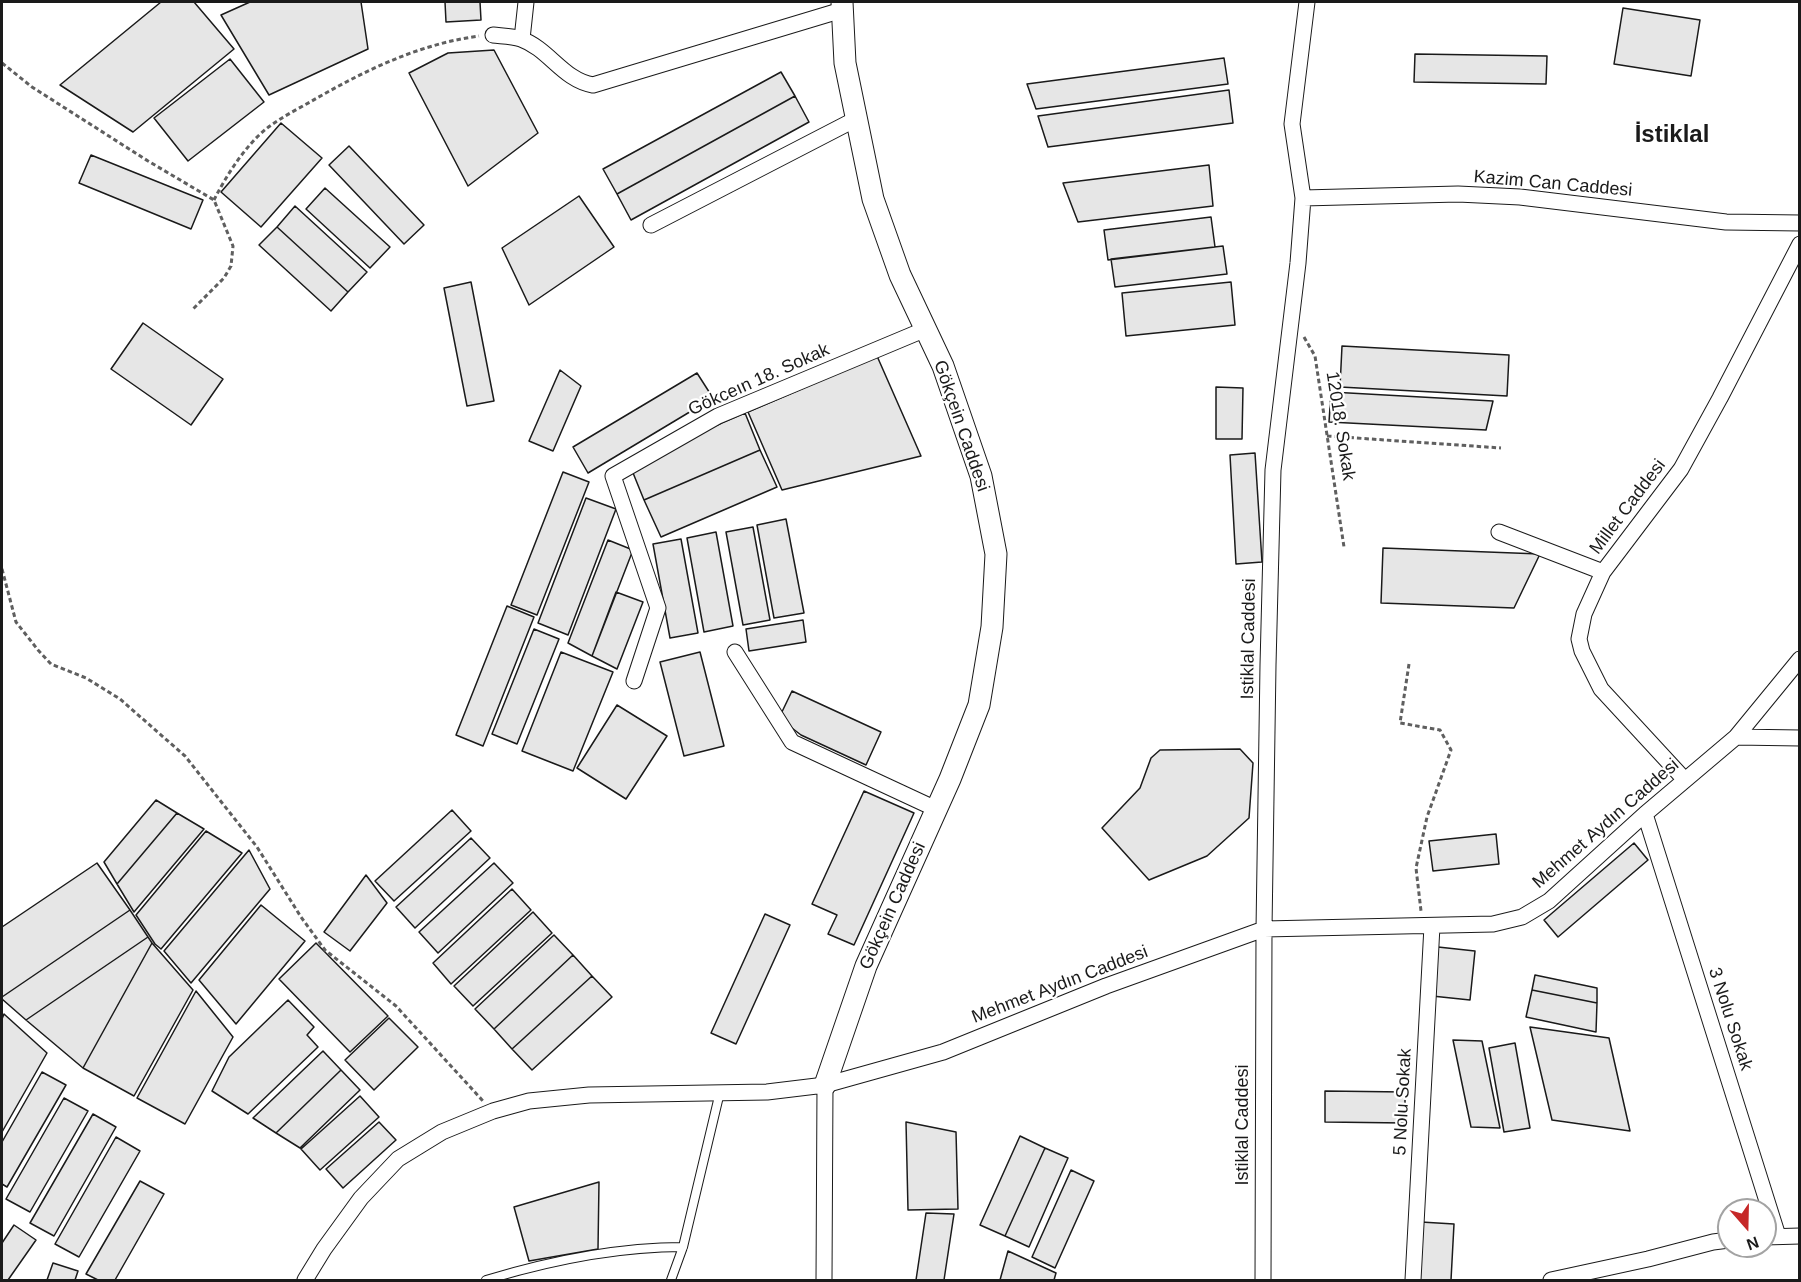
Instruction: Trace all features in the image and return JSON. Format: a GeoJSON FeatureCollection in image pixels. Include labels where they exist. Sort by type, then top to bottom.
{"type":"FeatureCollection","features":[{"type":"Feature","properties":{"kind":"street"},"geometry":{"type":"LineString","coordinates":[[522,39],[526,2]]}},
{"type":"Feature","properties":{"kind":"street","name":"Istiklal Caddesi"},"geometry":{"type":"LineString","coordinates":[[1263,1281],[1264,929],[1273,470],[1298,263],[1303,198],[1292,124],[1307,2]]}},
{"type":"Feature","properties":{"kind":"street"},"geometry":{"type":"LineString","coordinates":[[493,35],[522,39],[548,56],[568,75],[581,83],[593,85],[842,6]]}},
{"type":"Feature","properties":{"kind":"street","name":"Gökçein Caddesi"},"geometry":{"type":"LineString","coordinates":[[825,1085],[866,966],[936,810],[979,705],[992,627],[996,554],[981,476],[942,366],[900,275],[873,199],[845,63],[842,6]]}},
{"type":"Feature","properties":{"kind":"street"},"geometry":{"type":"LineString","coordinates":[[651,225],[856,119]]}},
{"type":"Feature","properties":{"kind":"street","name":"Kazim Can Caddesi"},"geometry":{"type":"LineString","coordinates":[[1303,198],[1458,194],[1520,197],[1726,222],[1800,223]]}},
{"type":"Feature","properties":{"kind":"street","name":"Millet Caddesi"},"geometry":{"type":"LineString","coordinates":[[1685,780],[1601,689],[1582,651],[1580,639],[1584,615],[1604,572],[1681,469],[1800,244]]}},
{"type":"Feature","properties":{"kind":"street","name":"Gökceın 18. Sokak"},"geometry":{"type":"LineString","coordinates":[[634,681],[658,608],[614,476],[718,416],[926,329]]}},
{"type":"Feature","properties":{"kind":"street"},"geometry":{"type":"LineString","coordinates":[[1499,532],[1604,572]]}},
{"type":"Feature","properties":{"kind":"street"},"geometry":{"type":"LineString","coordinates":[[735,652],[792,742],[936,810]]}},
{"type":"Feature","properties":{"kind":"street","name":"Mehmet Aydın Caddesi"},"geometry":{"type":"LineString","coordinates":[[305,1281],[324,1249],[361,1198],[398,1159],[442,1132],[493,1111],[529,1101],[589,1095],[767,1092],[825,1085],[943,1052],[1106,986],[1264,929],[1493,924],[1522,917],[1549,901],[1645,814],[1736,737],[1800,659]]}},
{"type":"Feature","properties":{"kind":"street"},"geometry":{"type":"LineString","coordinates":[[1736,737],[1800,738]]}},
{"type":"Feature","properties":{"kind":"street","name":"3 Nolu Sokak"},"geometry":{"type":"LineString","coordinates":[[1645,814],[1760,1198]]}},
{"type":"Feature","properties":{"kind":"street","name":"5 Nolu Sokak"},"geometry":{"type":"LineString","coordinates":[[1413,1281],[1427,926]]}},
{"type":"Feature","properties":{"kind":"street"},"geometry":{"type":"LineString","coordinates":[[824,1281],[825,1085]]}},
{"type":"Feature","properties":{"kind":"street"},"geometry":{"type":"LineString","coordinates":[[1777,1237],[1800,1236]]}},
{"type":"Feature","properties":{"kind":"street"},"geometry":{"type":"LineString","coordinates":[[1551,1280],[1717,1242]]}},
{"type":"Feature","properties":{"kind":"lane"},"geometry":{"type":"LineString","coordinates":[[671,1281],[683,1247],[720,1092]]}},
{"type":"Feature","properties":{"kind":"lane"},"geometry":{"type":"LineString","coordinates":[[486,1281],[553,1262],[651,1247],[683,1247]]}},
{"type":"Feature","properties":{"kind":"path"},"geometry":{"type":"LineString","coordinates":[[214,200],[226,178],[264,130],[288,115],[345,82],[413,51],[455,40],[493,35]]}},
{"type":"Feature","properties":{"kind":"path"},"geometry":{"type":"LineString","coordinates":[[2,63],[32,87],[214,200],[233,246],[231,266],[224,278],[192,310]]}},
{"type":"Feature","properties":{"kind":"path","name":"12018. Sokak"},"geometry":{"type":"LineString","coordinates":[[1291,316],[1315,356],[1344,546]]}},
{"type":"Feature","properties":{"kind":"path"},"geometry":{"type":"LineString","coordinates":[[1327,436],[1501,448]]}},
{"type":"Feature","properties":{"kind":"path"},"geometry":{"type":"LineString","coordinates":[[2,569],[16,622],[38,650],[51,664],[86,678],[120,699],[185,756],[257,847],[301,917],[325,950],[396,1006],[493,1111]]}},
{"type":"Feature","properties":{"kind":"path"},"geometry":{"type":"LineString","coordinates":[[1409,664],[1400,723],[1440,730],[1451,750],[1427,817],[1416,868],[1427,926]]}},
{"type":"Feature","properties":{"kind":"building"},"geometry":{"type":"Polygon","coordinates":[[[161,2],[194,2],[234,49],[133,132],[60,85],[161,2]]]}},
{"type":"Feature","properties":{"kind":"building"},"geometry":{"type":"Polygon","coordinates":[[[250,2],[361,2],[368,49],[269,95],[221,15],[250,2]]]}},
{"type":"Feature","properties":{"kind":"building"},"geometry":{"type":"Polygon","coordinates":[[[445,2],[480,2],[481,20],[446,22],[445,2]]]}},
{"type":"Feature","properties":{"kind":"building"},"geometry":{"type":"Polygon","coordinates":[[[1623,8],[1700,20],[1691,76],[1614,64],[1623,8]]]}},
{"type":"Feature","properties":{"kind":"building"},"geometry":{"type":"Polygon","coordinates":[[[494,50],[538,133],[468,186],[409,73],[448,53],[494,50]]]}},
{"type":"Feature","properties":{"kind":"building"},"geometry":{"type":"Polygon","coordinates":[[[1415,54],[1547,56],[1546,84],[1414,82],[1415,54]]]}},
{"type":"Feature","properties":{"kind":"building"},"geometry":{"type":"Polygon","coordinates":[[[1224,58],[1228,84],[1036,109],[1027,84],[1224,58]]]}},
{"type":"Feature","properties":{"kind":"building"},"geometry":{"type":"Polygon","coordinates":[[[230,59],[264,102],[188,161],[154,118],[230,59]]]}},
{"type":"Feature","properties":{"kind":"building"},"geometry":{"type":"Polygon","coordinates":[[[781,72],[795,96],[617,194],[603,169],[781,72]]]}},
{"type":"Feature","properties":{"kind":"building"},"geometry":{"type":"Polygon","coordinates":[[[1229,90],[1233,123],[1048,147],[1038,116],[1229,90]]]}},
{"type":"Feature","properties":{"kind":"building"},"geometry":{"type":"Polygon","coordinates":[[[795,96],[809,122],[631,220],[617,194],[795,96]]]}},
{"type":"Feature","properties":{"kind":"building"},"geometry":{"type":"Polygon","coordinates":[[[281,123],[322,158],[261,227],[221,192],[281,123]]]}},
{"type":"Feature","properties":{"kind":"building"},"geometry":{"type":"Polygon","coordinates":[[[349,146],[424,225],[404,244],[329,165],[349,146]]]}},
{"type":"Feature","properties":{"kind":"building"},"geometry":{"type":"Polygon","coordinates":[[[91,155],[203,200],[191,229],[79,183],[91,155]]]}},
{"type":"Feature","properties":{"kind":"building"},"geometry":{"type":"Polygon","coordinates":[[[1209,165],[1213,206],[1078,222],[1063,183],[1209,165]]]}},
{"type":"Feature","properties":{"kind":"building"},"geometry":{"type":"Polygon","coordinates":[[[325,188],[390,247],[370,268],[306,209],[325,188]]]}},
{"type":"Feature","properties":{"kind":"building"},"geometry":{"type":"Polygon","coordinates":[[[579,196],[614,247],[529,305],[502,248],[579,196]]]}},
{"type":"Feature","properties":{"kind":"building"},"geometry":{"type":"Polygon","coordinates":[[[295,206],[367,272],[348,292],[277,227],[295,206]]]}},
{"type":"Feature","properties":{"kind":"building"},"geometry":{"type":"Polygon","coordinates":[[[1211,217],[1215,247],[1108,260],[1104,230],[1211,217]]]}},
{"type":"Feature","properties":{"kind":"building"},"geometry":{"type":"Polygon","coordinates":[[[277,227],[348,292],[331,311],[259,245],[277,227]]]}},
{"type":"Feature","properties":{"kind":"building"},"geometry":{"type":"Polygon","coordinates":[[[1223,246],[1227,274],[1115,287],[1111,259],[1223,246]]]}},
{"type":"Feature","properties":{"kind":"building"},"geometry":{"type":"Polygon","coordinates":[[[471,282],[494,401],[467,406],[444,288],[471,282]]]}},
{"type":"Feature","properties":{"kind":"building"},"geometry":{"type":"Polygon","coordinates":[[[1231,282],[1235,325],[1126,336],[1122,293],[1231,282]]]}},
{"type":"Feature","properties":{"kind":"building"},"geometry":{"type":"Polygon","coordinates":[[[143,323],[223,379],[191,425],[111,369],[143,323]]]}},
{"type":"Feature","properties":{"kind":"building"},"geometry":{"type":"Polygon","coordinates":[[[1342,346],[1509,355],[1507,396],[1340,387],[1342,346]]]}},
{"type":"Feature","properties":{"kind":"building"},"geometry":{"type":"Polygon","coordinates":[[[877,356],[921,456],[782,490],[748,412],[877,356]]]}},
{"type":"Feature","properties":{"kind":"building"},"geometry":{"type":"Polygon","coordinates":[[[560,370],[581,386],[553,451],[529,441],[560,370]]]}},
{"type":"Feature","properties":{"kind":"building"},"geometry":{"type":"Polygon","coordinates":[[[697,373],[713,398],[588,473],[573,447],[697,373]]]}},
{"type":"Feature","properties":{"kind":"building"},"geometry":{"type":"Polygon","coordinates":[[[1216,387],[1243,388],[1242,439],[1216,439],[1216,387]]]}},
{"type":"Feature","properties":{"kind":"building"},"geometry":{"type":"Polygon","coordinates":[[[1331,392],[1493,401],[1486,430],[1329,422],[1331,392]]]}},
{"type":"Feature","properties":{"kind":"building"},"geometry":{"type":"Polygon","coordinates":[[[745,413],[760,450],[644,500],[629,463],[745,413]]]}},
{"type":"Feature","properties":{"kind":"building"},"geometry":{"type":"Polygon","coordinates":[[[760,450],[777,487],[661,537],[644,500],[760,450]]]}},
{"type":"Feature","properties":{"kind":"building"},"geometry":{"type":"Polygon","coordinates":[[[1255,453],[1262,562],[1236,564],[1230,455],[1255,453]]]}},
{"type":"Feature","properties":{"kind":"building"},"geometry":{"type":"Polygon","coordinates":[[[563,472],[589,482],[537,615],[511,605],[563,472]]]}},
{"type":"Feature","properties":{"kind":"building"},"geometry":{"type":"Polygon","coordinates":[[[586,498],[616,509],[568,635],[538,623],[586,498]]]}},
{"type":"Feature","properties":{"kind":"building"},"geometry":{"type":"Polygon","coordinates":[[[786,519],[804,613],[774,618],[757,525],[786,519]]]}},
{"type":"Feature","properties":{"kind":"building"},"geometry":{"type":"Polygon","coordinates":[[[753,527],[770,620],[743,625],[726,532],[753,527]]]}},
{"type":"Feature","properties":{"kind":"building"},"geometry":{"type":"Polygon","coordinates":[[[716,532],[733,626],[704,632],[687,538],[716,532]]]}},
{"type":"Feature","properties":{"kind":"building"},"geometry":{"type":"Polygon","coordinates":[[[681,539],[698,633],[670,638],[653,544],[681,539]]]}},
{"type":"Feature","properties":{"kind":"building"},"geometry":{"type":"Polygon","coordinates":[[[608,540],[633,550],[592,656],[568,643],[608,540]]]}},
{"type":"Feature","properties":{"kind":"building"},"geometry":{"type":"Polygon","coordinates":[[[1383,548],[1540,554],[1514,608],[1381,603],[1383,548]]]}},
{"type":"Feature","properties":{"kind":"building"},"geometry":{"type":"Polygon","coordinates":[[[616,592],[643,602],[617,669],[592,656],[616,592]]]}},
{"type":"Feature","properties":{"kind":"building"},"geometry":{"type":"Polygon","coordinates":[[[507,606],[534,617],[483,746],[456,735],[507,606]]]}},
{"type":"Feature","properties":{"kind":"building"},"geometry":{"type":"Polygon","coordinates":[[[803,620],[806,642],[749,651],[746,629],[803,620]]]}},
{"type":"Feature","properties":{"kind":"building"},"geometry":{"type":"Polygon","coordinates":[[[534,629],[559,639],[517,744],[492,734],[534,629]]]}},
{"type":"Feature","properties":{"kind":"building"},"geometry":{"type":"Polygon","coordinates":[[[561,652],[613,672],[573,771],[522,751],[561,652]]]}},
{"type":"Feature","properties":{"kind":"building"},"geometry":{"type":"Polygon","coordinates":[[[700,652],[724,746],[684,756],[660,662],[700,652]]]}},
{"type":"Feature","properties":{"kind":"building"},"geometry":{"type":"Polygon","coordinates":[[[792,691],[881,732],[866,765],[801,735],[779,718],[792,691]]]}},
{"type":"Feature","properties":{"kind":"building"},"geometry":{"type":"Polygon","coordinates":[[[617,705],[667,736],[626,799],[577,768],[617,705]]]}},
{"type":"Feature","properties":{"kind":"building"},"geometry":{"type":"Polygon","coordinates":[[[1240,749],[1253,763],[1249,818],[1207,856],[1149,880],[1102,828],[1140,788],[1151,758],[1160,750],[1240,749]]]}},
{"type":"Feature","properties":{"kind":"building"},"geometry":{"type":"Polygon","coordinates":[[[864,791],[914,813],[854,945],[828,934],[837,915],[812,904],[864,791]]]}},
{"type":"Feature","properties":{"kind":"building"},"geometry":{"type":"Polygon","coordinates":[[[156,800],[177,813],[117,884],[104,862],[156,800]]]}},
{"type":"Feature","properties":{"kind":"building"},"geometry":{"type":"Polygon","coordinates":[[[452,810],[471,831],[394,901],[375,881],[452,810]]]}},
{"type":"Feature","properties":{"kind":"building"},"geometry":{"type":"Polygon","coordinates":[[[177,813],[204,829],[134,912],[117,884],[177,813]]]}},
{"type":"Feature","properties":{"kind":"building"},"geometry":{"type":"Polygon","coordinates":[[[206,831],[242,853],[161,949],[155,944],[136,915],[206,831]]]}},
{"type":"Feature","properties":{"kind":"building"},"geometry":{"type":"Polygon","coordinates":[[[1496,834],[1499,864],[1433,871],[1429,841],[1496,834]]]}},
{"type":"Feature","properties":{"kind":"building"},"geometry":{"type":"Polygon","coordinates":[[[471,838],[490,858],[415,928],[396,907],[471,838]]]}},
{"type":"Feature","properties":{"kind":"building"},"geometry":{"type":"Polygon","coordinates":[[[1634,843],[1648,860],[1558,937],[1544,920],[1634,843]]]}},
{"type":"Feature","properties":{"kind":"building"},"geometry":{"type":"Polygon","coordinates":[[[249,850],[270,889],[191,983],[164,951],[249,850]]]}},
{"type":"Feature","properties":{"kind":"building"},"geometry":{"type":"Polygon","coordinates":[[[97,863],[130,910],[2,997],[2,927],[97,863]]]}},
{"type":"Feature","properties":{"kind":"building"},"geometry":{"type":"Polygon","coordinates":[[[494,863],[513,883],[438,953],[419,932],[494,863]]]}},
{"type":"Feature","properties":{"kind":"building"},"geometry":{"type":"Polygon","coordinates":[[[366,875],[387,903],[350,951],[324,932],[366,875]]]}},
{"type":"Feature","properties":{"kind":"building"},"geometry":{"type":"Polygon","coordinates":[[[512,889],[531,910],[451,984],[433,963],[512,889]]]}},
{"type":"Feature","properties":{"kind":"building"},"geometry":{"type":"Polygon","coordinates":[[[261,905],[305,941],[236,1024],[199,980],[261,905]]]}},
{"type":"Feature","properties":{"kind":"building"},"geometry":{"type":"Polygon","coordinates":[[[130,910],[148,937],[26,1020],[2,999],[2,997],[130,910]]]}},
{"type":"Feature","properties":{"kind":"building"},"geometry":{"type":"Polygon","coordinates":[[[533,912],[552,933],[473,1006],[454,986],[533,912]]]}},
{"type":"Feature","properties":{"kind":"building"},"geometry":{"type":"Polygon","coordinates":[[[765,914],[790,925],[736,1044],[711,1033],[765,914]]]}},
{"type":"Feature","properties":{"kind":"building"},"geometry":{"type":"Polygon","coordinates":[[[554,935],[573,955],[494,1029],[475,1009],[554,935]]]}},
{"type":"Feature","properties":{"kind":"building"},"geometry":{"type":"Polygon","coordinates":[[[148,937],[152,943],[83,1068],[26,1020],[148,937]]]}},
{"type":"Feature","properties":{"kind":"building"},"geometry":{"type":"Polygon","coordinates":[[[152,943],[193,990],[134,1096],[83,1068],[152,943]]]}},
{"type":"Feature","properties":{"kind":"building"},"geometry":{"type":"Polygon","coordinates":[[[316,943],[388,1016],[350,1052],[279,979],[316,943]]]}},
{"type":"Feature","properties":{"kind":"building"},"geometry":{"type":"Polygon","coordinates":[[[1438,947],[1475,951],[1470,1000],[1432,996],[1438,947]]]}},
{"type":"Feature","properties":{"kind":"building"},"geometry":{"type":"Polygon","coordinates":[[[573,955],[592,976],[512,1049],[494,1029],[573,955]]]}},
{"type":"Feature","properties":{"kind":"building"},"geometry":{"type":"Polygon","coordinates":[[[1535,975],[1597,988],[1597,1003],[1532,990],[1535,975]]]}},
{"type":"Feature","properties":{"kind":"building"},"geometry":{"type":"Polygon","coordinates":[[[592,976],[612,997],[532,1070],[512,1049],[592,976]]]}},
{"type":"Feature","properties":{"kind":"building"},"geometry":{"type":"Polygon","coordinates":[[[1532,990],[1597,1003],[1596,1032],[1526,1017],[1532,990]]]}},
{"type":"Feature","properties":{"kind":"building"},"geometry":{"type":"Polygon","coordinates":[[[196,991],[233,1037],[185,1124],[137,1098],[196,991]]]}},
{"type":"Feature","properties":{"kind":"building"},"geometry":{"type":"Polygon","coordinates":[[[288,1000],[314,1027],[307,1035],[318,1047],[248,1114],[212,1091],[229,1057],[288,1000]]]}},
{"type":"Feature","properties":{"kind":"building"},"geometry":{"type":"Polygon","coordinates":[[[4,1014],[47,1053],[2,1132],[2,1019],[4,1014]]]}},
{"type":"Feature","properties":{"kind":"building"},"geometry":{"type":"Polygon","coordinates":[[[389,1018],[418,1047],[374,1090],[345,1060],[389,1018]]]}},
{"type":"Feature","properties":{"kind":"building"},"geometry":{"type":"Polygon","coordinates":[[[1530,1027],[1609,1038],[1630,1131],[1552,1120],[1530,1027]]]}},
{"type":"Feature","properties":{"kind":"building"},"geometry":{"type":"Polygon","coordinates":[[[1453,1040],[1482,1041],[1500,1128],[1471,1127],[1453,1040]]]}},
{"type":"Feature","properties":{"kind":"building"},"geometry":{"type":"Polygon","coordinates":[[[1515,1043],[1530,1128],[1504,1132],[1489,1048],[1515,1043]]]}},
{"type":"Feature","properties":{"kind":"building"},"geometry":{"type":"Polygon","coordinates":[[[323,1051],[341,1070],[276,1133],[253,1118],[323,1051]]]}},
{"type":"Feature","properties":{"kind":"building"},"geometry":{"type":"Polygon","coordinates":[[[341,1070],[360,1090],[300,1148],[276,1133],[341,1070]]]}},
{"type":"Feature","properties":{"kind":"building"},"geometry":{"type":"Polygon","coordinates":[[[42,1072],[66,1085],[7,1187],[2,1184],[2,1142],[42,1072]]]}},
{"type":"Feature","properties":{"kind":"building"},"geometry":{"type":"Polygon","coordinates":[[[1325,1091],[1405,1092],[1405,1123],[1325,1122],[1325,1091]]]}},
{"type":"Feature","properties":{"kind":"building"},"geometry":{"type":"Polygon","coordinates":[[[360,1096],[379,1117],[320,1170],[301,1149],[360,1096]]]}},
{"type":"Feature","properties":{"kind":"building"},"geometry":{"type":"Polygon","coordinates":[[[64,1098],[88,1111],[30,1212],[6,1199],[64,1098]]]}},
{"type":"Feature","properties":{"kind":"building"},"geometry":{"type":"Polygon","coordinates":[[[93,1114],[116,1127],[54,1236],[30,1223],[93,1114]]]}},
{"type":"Feature","properties":{"kind":"building"},"geometry":{"type":"Polygon","coordinates":[[[379,1122],[396,1140],[343,1188],[326,1169],[379,1122]]]}},
{"type":"Feature","properties":{"kind":"building"},"geometry":{"type":"Polygon","coordinates":[[[906,1122],[956,1132],[958,1209],[908,1210],[906,1122]]]}},
{"type":"Feature","properties":{"kind":"building"},"geometry":{"type":"Polygon","coordinates":[[[1020,1136],[1045,1148],[1005,1236],[980,1225],[1020,1136]]]}},
{"type":"Feature","properties":{"kind":"building"},"geometry":{"type":"Polygon","coordinates":[[[116,1137],[140,1151],[79,1257],[55,1244],[116,1137]]]}},
{"type":"Feature","properties":{"kind":"building"},"geometry":{"type":"Polygon","coordinates":[[[1045,1148],[1068,1158],[1029,1247],[1005,1236],[1045,1148]]]}},
{"type":"Feature","properties":{"kind":"building"},"geometry":{"type":"Polygon","coordinates":[[[1071,1170],[1094,1181],[1055,1268],[1032,1257],[1071,1170]]]}},
{"type":"Feature","properties":{"kind":"building"},"geometry":{"type":"Polygon","coordinates":[[[140,1181],[164,1194],[115,1280],[98,1280],[86,1274],[140,1181]]]}},
{"type":"Feature","properties":{"kind":"building"},"geometry":{"type":"Polygon","coordinates":[[[599,1182],[598,1249],[529,1261],[514,1207],[599,1182]]]}},
{"type":"Feature","properties":{"kind":"building"},"geometry":{"type":"Polygon","coordinates":[[[926,1213],[954,1214],[944,1280],[916,1280],[926,1213]]]}},
{"type":"Feature","properties":{"kind":"building"},"geometry":{"type":"Polygon","coordinates":[[[1421,1222],[1454,1224],[1451,1280],[1418,1280],[1421,1222]]]}},
{"type":"Feature","properties":{"kind":"building"},"geometry":{"type":"Polygon","coordinates":[[[14,1225],[36,1240],[8,1280],[2,1280],[2,1243],[14,1225]]]}},
{"type":"Feature","properties":{"kind":"building"},"geometry":{"type":"Polygon","coordinates":[[[1008,1251],[1056,1273],[1054,1280],[1000,1280],[1008,1251]]]}},
{"type":"Feature","properties":{"kind":"building"},"geometry":{"type":"Polygon","coordinates":[[[53,1263],[78,1271],[75,1280],[47,1280],[53,1263]]]}},
{"type":"Feature","properties":{"kind":"district","name":"İstiklal"},"geometry":{"type":"Point","coordinates":[1672,135]}}]}
